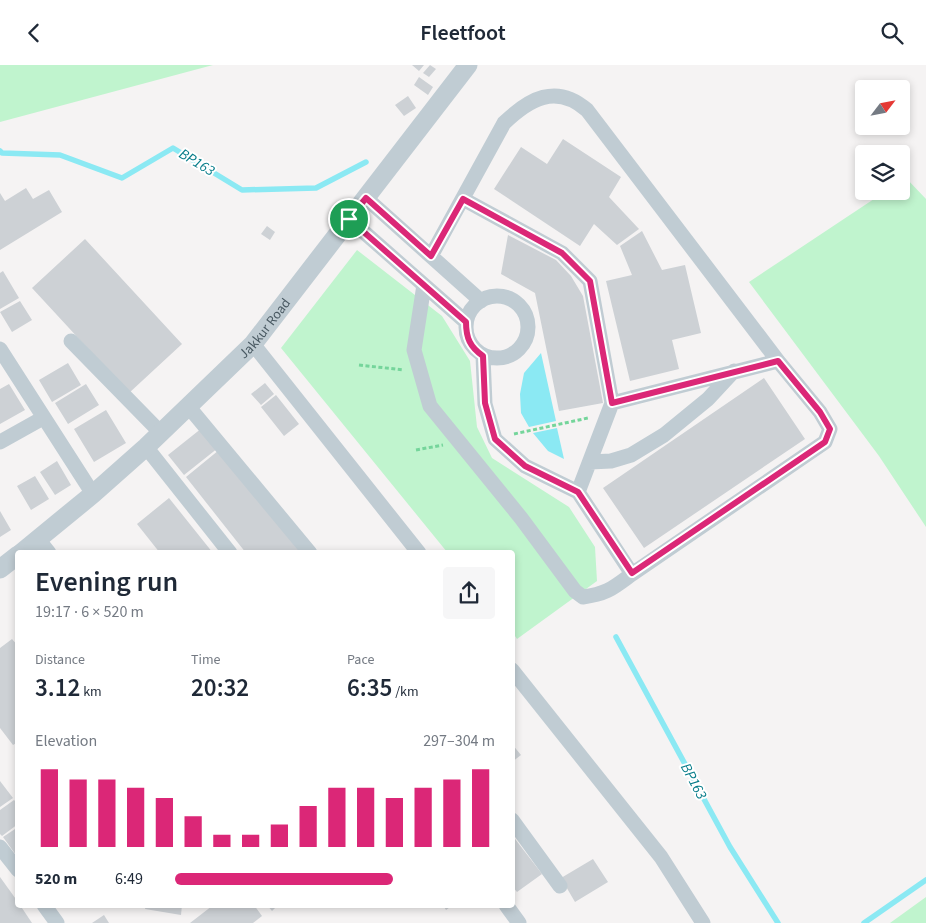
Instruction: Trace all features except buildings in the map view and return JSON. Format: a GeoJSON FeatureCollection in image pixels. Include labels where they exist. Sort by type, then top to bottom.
{"type":"FeatureCollection","features":[{"type":"Feature","properties":{"kind":"street","name":"Jakkur Road"},"geometry":{"type":"LineString","coordinates":[[30,550],[43,546],[93,494],[161,433],[253,344],[468,65]]}},
{"type":"Feature","properties":{"kind":"street"},"geometry":{"type":"LineString","coordinates":[[424,285],[414,351],[430,406],[520,518],[575,591],[583,597],[601,595],[607,592],[825,442],[830,429],[820,412],[778,361],[580,103],[552,96],[533,100],[504,123],[431,256]]}},
{"type":"Feature","properties":{"kind":"street"},"geometry":{"type":"LineString","coordinates":[[366,198],[481,301]]}},
{"type":"Feature","properties":{"kind":"street"},"geometry":{"type":"LineString","coordinates":[[463,199],[562,253],[590,281],[610,408],[578,492]]}},
{"type":"Feature","properties":{"kind":"street"},"geometry":{"type":"LineString","coordinates":[[349,219],[466,322]]}},
{"type":"Feature","properties":{"kind":"street"},"geometry":{"type":"LineString","coordinates":[[494,296],[505,297],[515,301],[522,309],[529,326],[528,335],[519,351],[503,359],[493,359],[483,356],[469,342],[466,322],[475,304],[494,296]]}},
{"type":"Feature","properties":{"kind":"street"},"geometry":{"type":"LineString","coordinates":[[72,341],[161,433]]}},
{"type":"Feature","properties":{"kind":"street"},"geometry":{"type":"LineString","coordinates":[[253,344],[417,550]]}},
{"type":"Feature","properties":{"kind":"street"},"geometry":{"type":"LineString","coordinates":[[0,349],[93,494]]}},
{"type":"Feature","properties":{"kind":"street"},"geometry":{"type":"LineString","coordinates":[[483,356],[485,403],[495,439],[525,466],[578,492],[632,573]]}},
{"type":"Feature","properties":{"kind":"street"},"geometry":{"type":"LineString","coordinates":[[610,408],[734,371],[778,361]]}},
{"type":"Feature","properties":{"kind":"street"},"geometry":{"type":"LineString","coordinates":[[590,462],[611,461],[631,455],[664,435],[708,399],[734,371]]}},
{"type":"Feature","properties":{"kind":"street"},"geometry":{"type":"LineString","coordinates":[[188,406],[308,550]]}},
{"type":"Feature","properties":{"kind":"street"},"geometry":{"type":"LineString","coordinates":[[0,441],[43,418]]}},
{"type":"Feature","properties":{"kind":"street"},"geometry":{"type":"LineString","coordinates":[[146,447],[228,550]]}},
{"type":"Feature","properties":{"kind":"street"},"geometry":{"type":"LineString","coordinates":[[0,569],[15,557]]}},
{"type":"Feature","properties":{"kind":"street"},"geometry":{"type":"LineString","coordinates":[[515,675],[661,857],[702,923]]}},
{"type":"Feature","properties":{"kind":"street"},"geometry":{"type":"LineString","coordinates":[[515,824],[560,885]]}},
{"type":"Feature","properties":{"kind":"street"},"geometry":{"type":"LineString","coordinates":[[0,847],[15,866]]}},
{"type":"Feature","properties":{"kind":"street"},"geometry":{"type":"LineString","coordinates":[[46,908],[57,923]]}},
{"type":"Feature","properties":{"kind":"street"},"geometry":{"type":"LineString","coordinates":[[508,908],[519,923]]}},
{"type":"Feature","properties":{"kind":"path"},"geometry":{"type":"LineString","coordinates":[[359,365],[420,372]]}},
{"type":"Feature","properties":{"kind":"path"},"geometry":{"type":"LineString","coordinates":[[495,439],[610,408]]}},
{"type":"Feature","properties":{"kind":"path"},"geometry":{"type":"LineString","coordinates":[[416,450],[458,442]]}},
{"type":"Feature","properties":{"kind":"green space"},"geometry":{"type":"Polygon","coordinates":[[[0,65],[213,65],[0,122],[0,65]]]}},
{"type":"Feature","properties":{"kind":"green space"},"geometry":{"type":"Polygon","coordinates":[[[910,182],[926,199],[926,527],[879,456],[749,282],[872,200],[910,200],[910,182]]]}},
{"type":"Feature","properties":{"kind":"green space"},"geometry":{"type":"Polygon","coordinates":[[[357,250],[442,316],[470,361],[477,427],[492,458],[569,507],[595,547],[597,581],[517,639],[515,636],[515,550],[445,550],[281,348],[357,250]]]}},
{"type":"Feature","properties":{"kind":"green space"},"geometry":{"type":"Polygon","coordinates":[[[926,897],[926,923],[890,923],[926,897]]]}},
{"type":"Feature","properties":{"kind":"water"},"geometry":{"type":"Polygon","coordinates":[[[541,353],[556,421],[529,427],[521,413],[520,394],[524,373],[541,353]]]}},
{"type":"Feature","properties":{"kind":"water"},"geometry":{"type":"Polygon","coordinates":[[[557,428],[564,459],[548,451],[533,433],[557,428]]]}},
{"type":"Feature","properties":{"kind":"waterway","name":"BP163"},"geometry":{"type":"LineString","coordinates":[[0,151],[2,153],[60,155],[122,178],[173,148],[242,190],[316,188],[366,162]]}},
{"type":"Feature","properties":{"kind":"waterway","name":"BP163"},"geometry":{"type":"LineString","coordinates":[[616,637],[730,847],[778,923]]}},
{"type":"Feature","properties":{"kind":"waterway"},"geometry":{"type":"LineString","coordinates":[[864,923],[926,880]]}},
{"type":"Feature","properties":{"kind":"route"},"geometry":{"type":"LineString","coordinates":[[366,198],[431,256],[463,199],[562,253],[590,281],[612,403],[778,361],[828,424],[830,429],[828,437],[825,442],[632,573],[578,492],[525,466],[495,439],[485,403],[483,356],[469,342],[466,322],[349,219],[366,198]]}}]}
